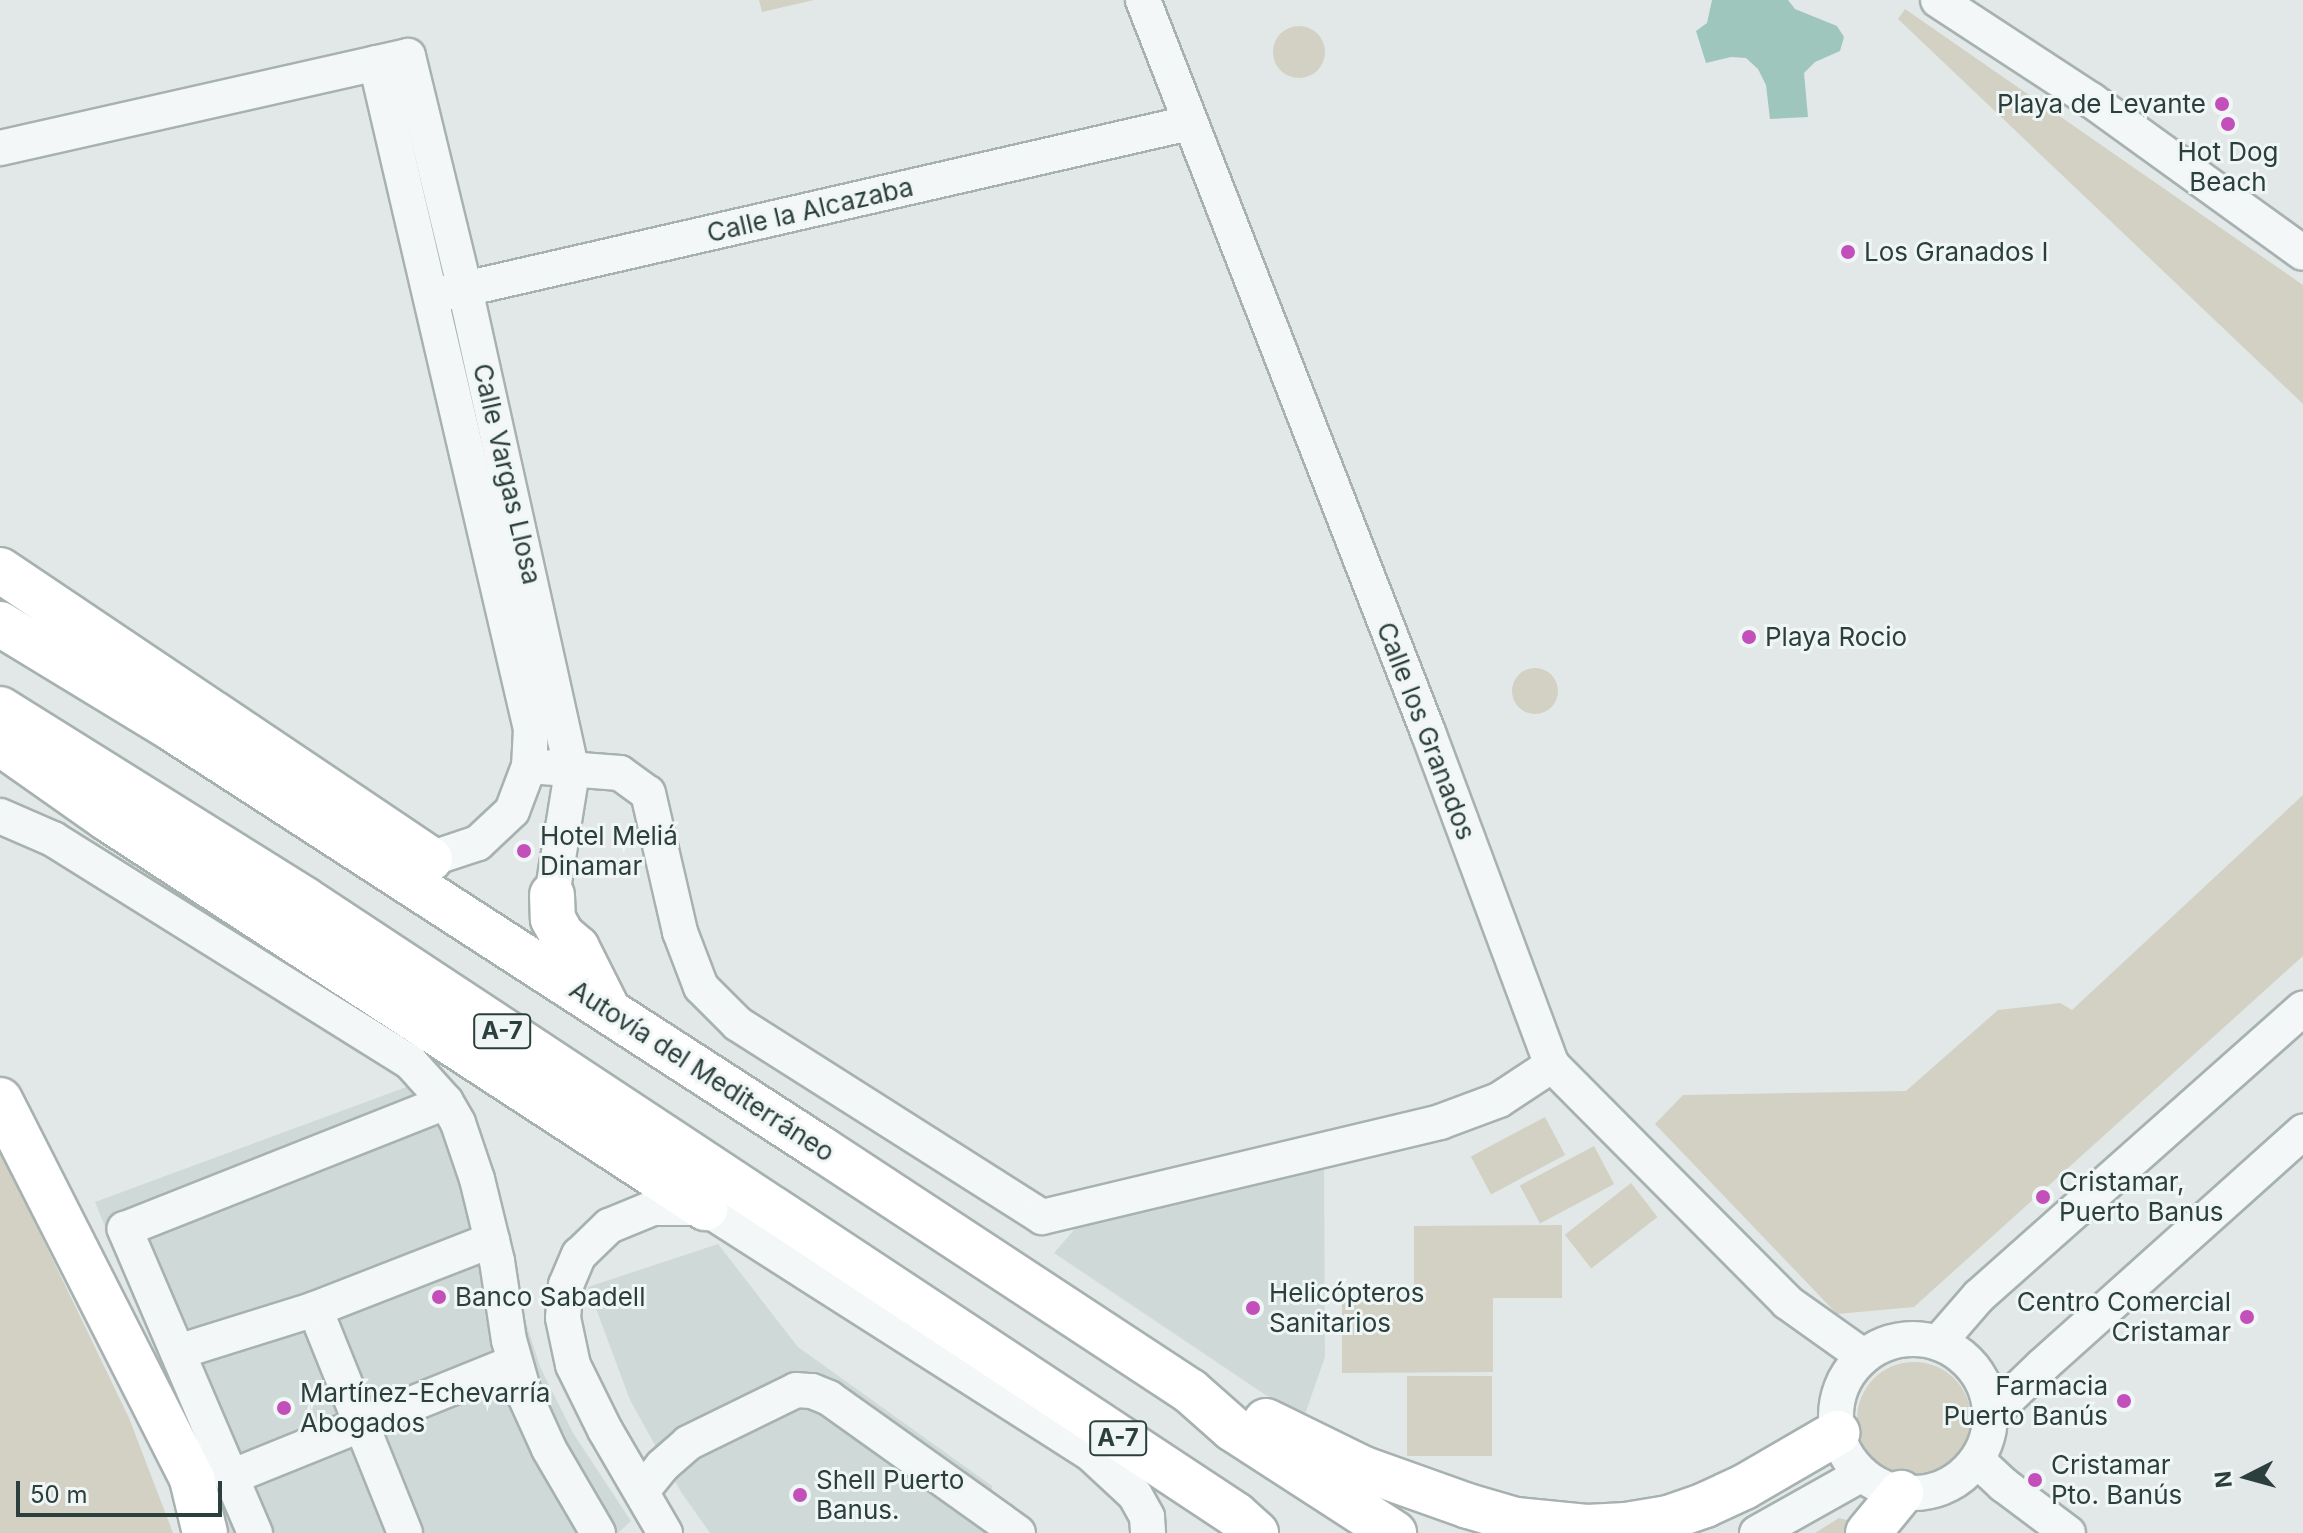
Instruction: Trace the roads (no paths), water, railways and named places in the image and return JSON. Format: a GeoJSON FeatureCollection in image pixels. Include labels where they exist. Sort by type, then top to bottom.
{"type":"FeatureCollection","features":[{"type":"Feature","properties":{"kind":"main road"},"geometry":{"type":"LineString","coordinates":[[0,570],[320,788],[430,859]]}},
{"type":"Feature","properties":{"kind":"main road","name":"Autovía del Mediterráneo"},"geometry":{"type":"LineString","coordinates":[[0,624],[174,730],[608,1010],[1190,1391],[1233,1429],[1394,1533]]}},
{"type":"Feature","properties":{"kind":"main road","name":"A-7"},"geometry":{"type":"LineString","coordinates":[[0,709],[304,899],[1236,1515],[1256,1533]]}},
{"type":"Feature","properties":{"kind":"main road"},"geometry":{"type":"LineString","coordinates":[[0,743],[108,819],[705,1208]]}},
{"type":"Feature","properties":{"kind":"main road"},"geometry":{"type":"LineString","coordinates":[[320,788],[377,862],[430,859]]}},
{"type":"Feature","properties":{"kind":"main road"},"geometry":{"type":"LineString","coordinates":[[552,895],[553,919],[562,935],[577,948],[608,1010]]}},
{"type":"Feature","properties":{"kind":"main road"},"geometry":{"type":"LineString","coordinates":[[0,1100],[192,1479],[205,1533]]}},
{"type":"Feature","properties":{"kind":"main road"},"geometry":{"type":"LineString","coordinates":[[1190,1391],[1250,1411],[1364,1469],[1468,1506],[1552,1525],[1626,1525],[1668,1518],[1744,1487],[1837,1433]]}},
{"type":"Feature","properties":{"kind":"main road"},"geometry":{"type":"LineString","coordinates":[[1091,1454],[1126,1471],[1224,1533]]}},
{"type":"Feature","properties":{"kind":"main road"},"geometry":{"type":"LineString","coordinates":[[1868,1533],[1901,1493]]}},
{"type":"Feature","properties":{"kind":"street","name":"Calle los Granados"},"geometry":{"type":"LineString","coordinates":[[1143,0],[1428,732],[1552,1065],[1787,1302],[1863,1356]]}},
{"type":"Feature","properties":{"kind":"street"},"geometry":{"type":"LineString","coordinates":[[1938,0],[2091,100],[2303,253]]}},
{"type":"Feature","properties":{"kind":"street"},"geometry":{"type":"LineString","coordinates":[[0,148],[392,60]]}},
{"type":"Feature","properties":{"kind":"street","name":"Calle Vargas Llosa"},"geometry":{"type":"LineString","coordinates":[[392,60],[450,229],[465,289],[530,654],[529,766],[512,811],[478,843],[430,859]]}},
{"type":"Feature","properties":{"kind":"street","name":"Calle Vargas Llosa"},"geometry":{"type":"LineString","coordinates":[[392,60],[417,237],[431,297],[530,654],[572,772],[552,895]]}},
{"type":"Feature","properties":{"kind":"street","name":"Calle la Alcazaba"},"geometry":{"type":"LineString","coordinates":[[431,297],[1189,123]]}},
{"type":"Feature","properties":{"kind":"street"},"geometry":{"type":"LineString","coordinates":[[417,237],[450,229]]}},
{"type":"Feature","properties":{"kind":"street"},"geometry":{"type":"LineString","coordinates":[[529,766],[572,772],[620,773],[648,793],[680,932],[701,987],[738,1024],[1042,1217],[1440,1122],[1499,1100],[1552,1065]]}},
{"type":"Feature","properties":{"kind":"street"},"geometry":{"type":"LineString","coordinates":[[0,816],[53,839],[411,1063],[446,1102],[458,1123],[492,1240],[515,1362],[525,1396],[549,1449],[598,1533]]}},
{"type":"Feature","properties":{"kind":"street"},"geometry":{"type":"LineString","coordinates":[[1939,1342],[1979,1296],[2303,1008]]}},
{"type":"Feature","properties":{"kind":"street"},"geometry":{"type":"LineString","coordinates":[[255,1533],[125,1229],[446,1102]]}},
{"type":"Feature","properties":{"kind":"street"},"geometry":{"type":"LineString","coordinates":[[1990,1416],[2303,1132]]}},
{"type":"Feature","properties":{"kind":"street"},"geometry":{"type":"LineString","coordinates":[[665,1533],[605,1430],[573,1365],[563,1318],[566,1285],[579,1255],[609,1226],[653,1208],[705,1208],[1091,1454],[1135,1495],[1147,1517],[1148,1533]]}},
{"type":"Feature","properties":{"kind":"street"},"geometry":{"type":"LineString","coordinates":[[178,1352],[315,1309],[492,1240]]}},
{"type":"Feature","properties":{"kind":"street"},"geometry":{"type":"LineString","coordinates":[[315,1309],[405,1533]]}},
{"type":"Feature","properties":{"kind":"street"},"geometry":{"type":"LineString","coordinates":[[1899,1339],[1939,1342],[1965,1358],[1979,1374],[1988,1394],[1990,1416],[1987,1439],[1977,1460],[1956,1480],[1930,1492],[1901,1493],[1880,1487],[1862,1474],[1846,1456],[1837,1433],[1836,1403],[1846,1375],[1863,1356],[1899,1339]]}},
{"type":"Feature","properties":{"kind":"street"},"geometry":{"type":"LineString","coordinates":[[231,1477],[515,1362]]}},
{"type":"Feature","properties":{"kind":"street"},"geometry":{"type":"LineString","coordinates":[[642,1491],[688,1443],[796,1390],[812,1391],[829,1398],[1018,1533]]}},
{"type":"Feature","properties":{"kind":"street"},"geometry":{"type":"LineString","coordinates":[[1977,1460],[2068,1533]]}},
{"type":"Feature","properties":{"kind":"street"},"geometry":{"type":"LineString","coordinates":[[1757,1533],[1862,1474]]}},
{"type":"Feature","properties":{"kind":"place","name":"Playa de Levante"},"geometry":{"type":"Point","coordinates":[2222,104]}},
{"type":"Feature","properties":{"kind":"place","name":"Hot Dog Beach"},"geometry":{"type":"Point","coordinates":[2228,124]}},
{"type":"Feature","properties":{"kind":"place","name":"Los Granados I"},"geometry":{"type":"Point","coordinates":[1848,252]}},
{"type":"Feature","properties":{"kind":"place","name":"Playa Rocio"},"geometry":{"type":"Point","coordinates":[1749,637]}},
{"type":"Feature","properties":{"kind":"place","name":"Hotel Meliá Dinamar"},"geometry":{"type":"Point","coordinates":[524,851]}},
{"type":"Feature","properties":{"kind":"place","name":"Cristamar, Puerto Banus"},"geometry":{"type":"Point","coordinates":[2043,1197]}},
{"type":"Feature","properties":{"kind":"place","name":"Banco Sabadell"},"geometry":{"type":"Point","coordinates":[439,1297]}},
{"type":"Feature","properties":{"kind":"place","name":"Helicópteros Sanitarios"},"geometry":{"type":"Point","coordinates":[1253,1308]}},
{"type":"Feature","properties":{"kind":"place","name":"Centro Comercial Cristamar"},"geometry":{"type":"Point","coordinates":[2247,1317]}},
{"type":"Feature","properties":{"kind":"place","name":"Farmacia Puerto Banús"},"geometry":{"type":"Point","coordinates":[2124,1401]}},
{"type":"Feature","properties":{"kind":"place","name":"Martínez-Echevarría Abogados"},"geometry":{"type":"Point","coordinates":[284,1408]}},
{"type":"Feature","properties":{"kind":"place","name":"Cristamar Pto. Banús"},"geometry":{"type":"Point","coordinates":[2035,1480]}},
{"type":"Feature","properties":{"kind":"place","name":"Shell Puerto Banus."},"geometry":{"type":"Point","coordinates":[800,1495]}}]}
